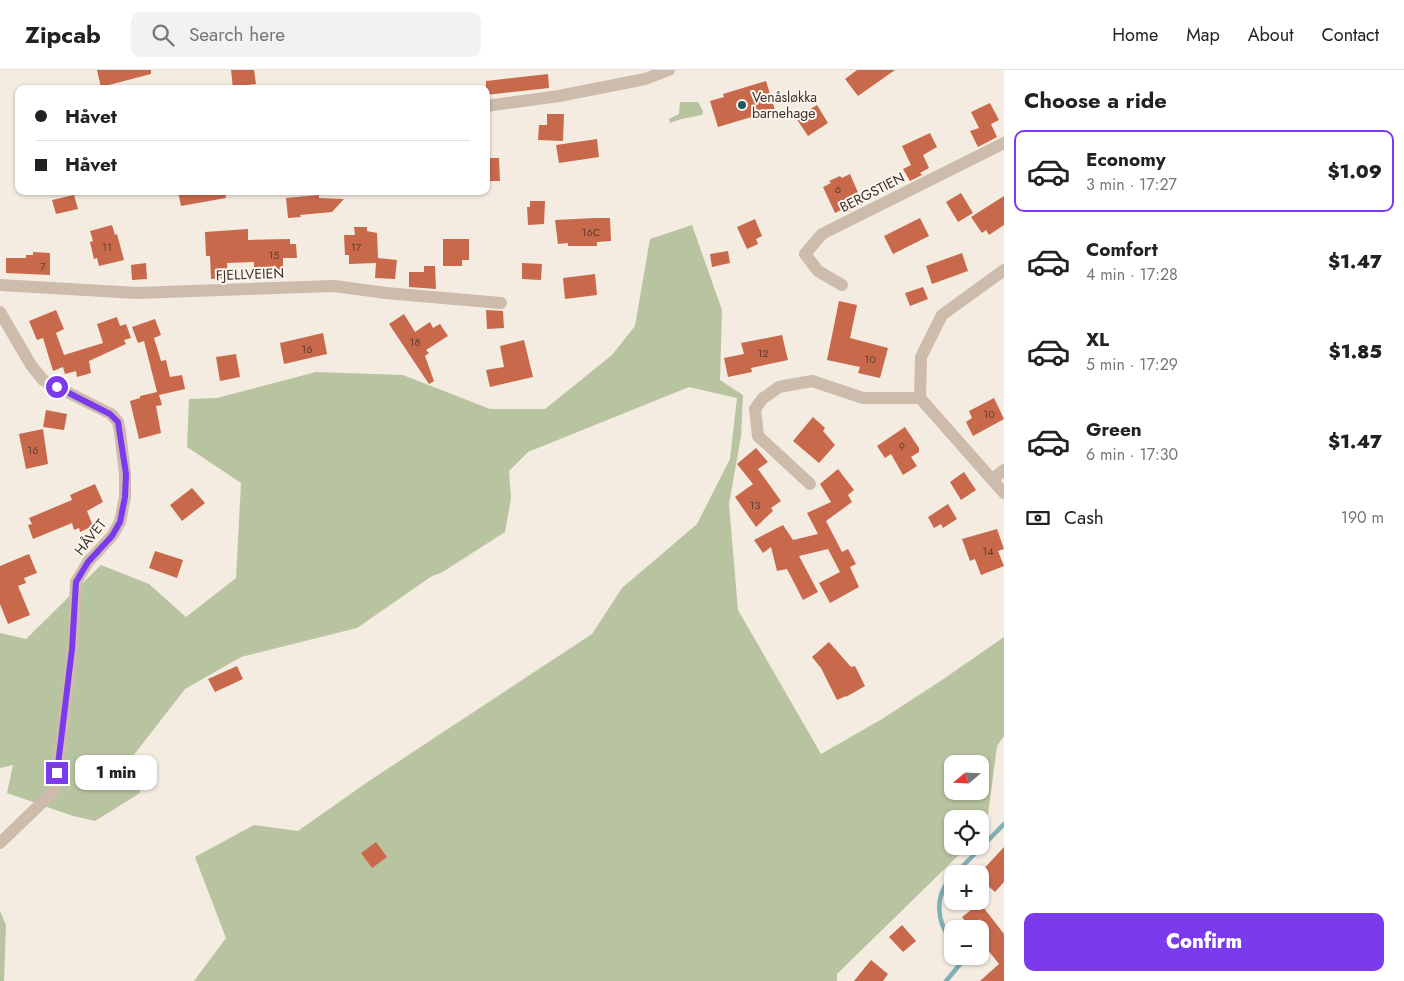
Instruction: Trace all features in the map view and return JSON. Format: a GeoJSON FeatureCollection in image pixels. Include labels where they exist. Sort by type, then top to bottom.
{"type":"FeatureCollection","features":[{"type":"Feature","properties":{"kind":"street"},"geometry":{"type":"LineString","coordinates":[[490,105],[558,96],[645,79],[669,70]]}},
{"type":"Feature","properties":{"kind":"street","name":"BERGSTIEN"},"geometry":{"type":"LineString","coordinates":[[842,285],[818,271],[805,254],[822,234],[1004,143]]}},
{"type":"Feature","properties":{"kind":"street"},"geometry":{"type":"LineString","coordinates":[[1004,270],[942,315],[921,357],[920,398],[1004,493]]}},
{"type":"Feature","properties":{"kind":"street","name":"FJELLVEIEN"},"geometry":{"type":"LineString","coordinates":[[0,285],[137,292],[334,286],[386,293],[501,303]]}},
{"type":"Feature","properties":{"kind":"street","name":"HÅVET"},"geometry":{"type":"LineString","coordinates":[[0,312],[31,365],[43,380],[110,414],[118,422],[126,474],[125,497],[120,522],[112,536],[88,562],[76,582],[70,674],[54,791],[0,843]]}},
{"type":"Feature","properties":{"kind":"street"},"geometry":{"type":"LineString","coordinates":[[810,484],[758,436],[755,409],[762,399],[779,387],[812,381],[863,398],[920,398]]}},
{"type":"Feature","properties":{"kind":"street"},"geometry":{"type":"LineString","coordinates":[[993,479],[1004,470]]}},
{"type":"Feature","properties":{"kind":"green space"},"geometry":{"type":"Polygon","coordinates":[[[680,102],[698,102],[703,111],[702,115],[670,123],[669,119],[679,114],[680,102]]]}},
{"type":"Feature","properties":{"kind":"green space"},"geometry":{"type":"Polygon","coordinates":[[[692,225],[722,310],[720,380],[743,395],[741,436],[729,504],[738,610],[821,754],[882,719],[1004,637],[1004,736],[997,746],[989,810],[944,810],[944,855],[959,855],[949,865],[944,865],[944,869],[837,974],[837,981],[194,981],[226,938],[195,857],[254,825],[298,831],[369,781],[592,634],[622,588],[697,524],[730,459],[737,398],[689,387],[528,452],[509,471],[511,498],[505,532],[441,573],[432,576],[357,628],[241,657],[185,689],[133,756],[140,793],[95,821],[73,816],[7,793],[13,765],[0,768],[0,633],[26,639],[101,565],[149,584],[186,617],[236,578],[241,483],[187,447],[189,399],[217,398],[316,372],[403,375],[490,409],[545,409],[612,355],[635,326],[650,239],[692,225]]]}},
{"type":"Feature","properties":{"kind":"green space"},"geometry":{"type":"Polygon","coordinates":[[[0,911],[6,925],[4,981],[0,981],[0,911]]]}},
{"type":"Feature","properties":{"kind":"building"},"geometry":{"type":"Polygon","coordinates":[[[97,70],[151,70],[151,74],[109,85],[101,85],[97,70]]]}},
{"type":"Feature","properties":{"kind":"building"},"geometry":{"type":"Polygon","coordinates":[[[231,70],[254,70],[256,84],[233,85],[231,70]]]}},
{"type":"Feature","properties":{"kind":"building"},"geometry":{"type":"Polygon","coordinates":[[[857,70],[895,70],[858,96],[845,79],[857,70]]]}},
{"type":"Feature","properties":{"kind":"building"},"geometry":{"type":"Polygon","coordinates":[[[548,74],[549,88],[490,95],[490,85],[486,85],[486,81],[548,74]]]}},
{"type":"Feature","properties":{"kind":"building"},"geometry":{"type":"Polygon","coordinates":[[[766,81],[775,110],[718,127],[710,101],[724,97],[723,94],[766,81]]]}},
{"type":"Feature","properties":{"kind":"building"},"geometry":{"type":"Polygon","coordinates":[[[990,103],[999,120],[991,124],[997,137],[978,147],[970,131],[979,128],[971,112],[990,103]]]}},
{"type":"Feature","properties":{"kind":"building"},"geometry":{"type":"Polygon","coordinates":[[[817,105],[828,123],[808,136],[796,118],[817,105]]]}},
{"type":"Feature","properties":{"kind":"building"},"geometry":{"type":"Polygon","coordinates":[[[547,114],[564,114],[563,141],[538,140],[539,125],[547,125],[547,114]]]}},
{"type":"Feature","properties":{"kind":"building"},"geometry":{"type":"Polygon","coordinates":[[[930,133],[937,147],[923,155],[929,168],[920,173],[922,175],[910,181],[903,169],[911,165],[902,146],[930,133]]]}},
{"type":"Feature","properties":{"kind":"building"},"geometry":{"type":"Polygon","coordinates":[[[597,139],[599,157],[559,163],[556,145],[597,139]]]}},
{"type":"Feature","properties":{"kind":"building"},"geometry":{"type":"Polygon","coordinates":[[[490,158],[499,158],[500,181],[490,181],[490,158]]]}},
{"type":"Feature","properties":{"kind":"building"},"geometry":{"type":"Polygon","coordinates":[[[850,174],[863,204],[848,212],[845,208],[835,213],[823,187],[831,183],[829,181],[850,174]]]}},
{"type":"Feature","properties":{"kind":"building"},"geometry":{"type":"Polygon","coordinates":[[[961,193],[973,213],[958,222],[946,202],[961,193]]]}},
{"type":"Feature","properties":{"kind":"building"},"geometry":{"type":"Polygon","coordinates":[[[74,195],[78,209],[56,214],[52,200],[74,195]]]}},
{"type":"Feature","properties":{"kind":"building"},"geometry":{"type":"Polygon","coordinates":[[[179,195],[226,195],[226,198],[181,206],[179,195]]]}},
{"type":"Feature","properties":{"kind":"building"},"geometry":{"type":"Polygon","coordinates":[[[319,195],[319,198],[344,199],[332,212],[288,218],[286,198],[319,195]]]}},
{"type":"Feature","properties":{"kind":"building"},"geometry":{"type":"Polygon","coordinates":[[[1004,196],[1004,225],[989,235],[986,230],[982,233],[971,217],[1004,196]]]}},
{"type":"Feature","properties":{"kind":"building"},"geometry":{"type":"Polygon","coordinates":[[[530,201],[545,201],[544,224],[528,225],[527,207],[530,207],[530,201]]]}},
{"type":"Feature","properties":{"kind":"building"},"geometry":{"type":"Polygon","coordinates":[[[610,218],[611,241],[597,242],[597,246],[568,246],[568,243],[558,244],[555,220],[610,218]]]}},
{"type":"Feature","properties":{"kind":"building"},"geometry":{"type":"Polygon","coordinates":[[[920,218],[929,236],[893,254],[884,236],[920,218]]]}},
{"type":"Feature","properties":{"kind":"building"},"geometry":{"type":"Polygon","coordinates":[[[755,219],[762,236],[756,239],[758,244],[747,249],[737,227],[755,219]]]}},
{"type":"Feature","properties":{"kind":"building"},"geometry":{"type":"Polygon","coordinates":[[[112,225],[115,235],[117,234],[124,260],[99,266],[97,258],[94,259],[90,242],[93,241],[90,231],[112,225]]]}},
{"type":"Feature","properties":{"kind":"building"},"geometry":{"type":"Polygon","coordinates":[[[354,227],[367,227],[367,231],[377,233],[378,258],[397,260],[395,279],[375,278],[376,263],[349,264],[349,255],[345,255],[344,235],[355,235],[354,227]]]}},
{"type":"Feature","properties":{"kind":"building"},"geometry":{"type":"Polygon","coordinates":[[[248,229],[248,240],[290,239],[290,244],[296,244],[297,258],[283,258],[283,275],[254,276],[254,262],[227,263],[228,278],[211,279],[210,256],[206,256],[205,232],[248,229]]]}},
{"type":"Feature","properties":{"kind":"building"},"geometry":{"type":"Polygon","coordinates":[[[443,239],[469,239],[469,260],[462,260],[462,266],[443,266],[443,239]]]}},
{"type":"Feature","properties":{"kind":"building"},"geometry":{"type":"Polygon","coordinates":[[[728,251],[730,263],[712,267],[710,254],[728,251]]]}},
{"type":"Feature","properties":{"kind":"building"},"geometry":{"type":"Polygon","coordinates":[[[33,252],[50,253],[50,275],[6,273],[6,258],[26,258],[26,255],[33,255],[33,252]]]}},
{"type":"Feature","properties":{"kind":"building"},"geometry":{"type":"Polygon","coordinates":[[[962,253],[968,271],[932,284],[926,266],[962,253]]]}},
{"type":"Feature","properties":{"kind":"building"},"geometry":{"type":"Polygon","coordinates":[[[146,263],[147,279],[132,280],[131,265],[146,263]]]}},
{"type":"Feature","properties":{"kind":"building"},"geometry":{"type":"Polygon","coordinates":[[[522,263],[542,264],[541,280],[522,279],[522,263]]]}},
{"type":"Feature","properties":{"kind":"building"},"geometry":{"type":"Polygon","coordinates":[[[424,266],[435,266],[436,289],[409,287],[409,272],[424,272],[424,266]]]}},
{"type":"Feature","properties":{"kind":"building"},"geometry":{"type":"Polygon","coordinates":[[[595,274],[597,295],[565,299],[563,278],[595,274]]]}},
{"type":"Feature","properties":{"kind":"building"},"geometry":{"type":"Polygon","coordinates":[[[923,287],[928,299],[910,306],[905,293],[923,287]]]}},
{"type":"Feature","properties":{"kind":"building"},"geometry":{"type":"Polygon","coordinates":[[[839,301],[857,305],[850,338],[888,348],[880,378],[858,373],[860,367],[827,360],[839,301]]]}},
{"type":"Feature","properties":{"kind":"building"},"geometry":{"type":"Polygon","coordinates":[[[56,310],[64,329],[56,333],[64,355],[103,343],[97,324],[117,317],[120,326],[126,324],[131,338],[124,340],[126,344],[89,361],[91,373],[77,377],[76,371],[65,374],[63,367],[53,371],[43,338],[37,340],[29,321],[56,310]]]}},
{"type":"Feature","properties":{"kind":"building"},"geometry":{"type":"Polygon","coordinates":[[[486,310],[503,311],[504,328],[487,329],[486,310]]]}},
{"type":"Feature","properties":{"kind":"building"},"geometry":{"type":"Polygon","coordinates":[[[404,314],[415,332],[430,322],[433,328],[440,324],[448,336],[426,350],[429,353],[425,356],[434,381],[429,384],[389,324],[404,314]]]}},
{"type":"Feature","properties":{"kind":"building"},"geometry":{"type":"Polygon","coordinates":[[[155,319],[161,335],[154,338],[161,361],[166,360],[170,377],[182,375],[185,389],[159,395],[162,405],[156,406],[161,433],[139,439],[130,401],[140,398],[140,396],[157,392],[144,341],[138,343],[132,327],[155,319]]]}},
{"type":"Feature","properties":{"kind":"building"},"geometry":{"type":"Polygon","coordinates":[[[323,333],[327,354],[284,364],[280,343],[323,333]]]}},
{"type":"Feature","properties":{"kind":"building"},"geometry":{"type":"Polygon","coordinates":[[[782,335],[788,360],[751,368],[752,372],[728,377],[724,358],[744,354],[741,343],[782,335]]]}},
{"type":"Feature","properties":{"kind":"building"},"geometry":{"type":"Polygon","coordinates":[[[524,340],[533,377],[490,387],[486,370],[504,367],[500,346],[524,340]]]}},
{"type":"Feature","properties":{"kind":"building"},"geometry":{"type":"Polygon","coordinates":[[[236,354],[240,377],[220,381],[216,357],[236,354]]]}},
{"type":"Feature","properties":{"kind":"building"},"geometry":{"type":"Polygon","coordinates":[[[994,398],[1004,419],[973,436],[966,422],[972,418],[969,411],[994,398]]]}},
{"type":"Feature","properties":{"kind":"building"},"geometry":{"type":"Polygon","coordinates":[[[46,410],[67,414],[64,430],[43,427],[46,410]]]}},
{"type":"Feature","properties":{"kind":"building"},"geometry":{"type":"Polygon","coordinates":[[[813,417],[825,428],[823,431],[835,445],[819,463],[793,441],[813,417]]]}},
{"type":"Feature","properties":{"kind":"building"},"geometry":{"type":"Polygon","coordinates":[[[905,427],[919,448],[919,452],[911,457],[917,466],[903,475],[891,454],[885,458],[877,446],[905,427]]]}},
{"type":"Feature","properties":{"kind":"building"},"geometry":{"type":"Polygon","coordinates":[[[43,429],[48,464],[26,469],[19,434],[43,429]]]}},
{"type":"Feature","properties":{"kind":"building"},"geometry":{"type":"Polygon","coordinates":[[[756,448],[768,462],[758,469],[781,501],[771,508],[773,511],[756,527],[735,497],[753,484],[737,464],[756,448]]]}},
{"type":"Feature","properties":{"kind":"building"},"geometry":{"type":"Polygon","coordinates":[[[838,469],[854,490],[848,495],[852,502],[826,521],[842,552],[848,549],[856,564],[850,567],[859,587],[830,603],[819,583],[840,572],[828,549],[799,556],[818,592],[803,600],[787,569],[777,571],[771,547],[763,553],[754,540],[783,525],[793,540],[818,534],[807,513],[831,502],[820,484],[838,469]]]}},
{"type":"Feature","properties":{"kind":"building"},"geometry":{"type":"Polygon","coordinates":[[[964,472],[976,490],[961,500],[950,482],[964,472]]]}},
{"type":"Feature","properties":{"kind":"building"},"geometry":{"type":"Polygon","coordinates":[[[95,484],[103,502],[87,511],[93,526],[80,532],[79,528],[74,530],[72,523],[33,539],[28,525],[32,524],[29,518],[72,500],[70,495],[95,484]]]}},
{"type":"Feature","properties":{"kind":"building"},"geometry":{"type":"Polygon","coordinates":[[[192,488],[205,503],[182,521],[170,505],[192,488]]]}},
{"type":"Feature","properties":{"kind":"building"},"geometry":{"type":"Polygon","coordinates":[[[948,504],[957,519],[943,528],[941,524],[934,528],[928,517],[948,504]]]}},
{"type":"Feature","properties":{"kind":"building"},"geometry":{"type":"Polygon","coordinates":[[[997,529],[1004,549],[998,551],[1004,566],[981,575],[975,559],[970,561],[962,539],[997,529]]]}},
{"type":"Feature","properties":{"kind":"building"},"geometry":{"type":"Polygon","coordinates":[[[155,551],[183,560],[177,578],[149,568],[155,551]]]}},
{"type":"Feature","properties":{"kind":"building"},"geometry":{"type":"Polygon","coordinates":[[[29,554],[37,573],[24,578],[26,583],[18,586],[30,615],[8,624],[0,604],[0,566],[29,554]]]}},
{"type":"Feature","properties":{"kind":"building"},"geometry":{"type":"Polygon","coordinates":[[[829,642],[851,667],[855,666],[865,686],[837,700],[821,668],[812,657],[829,642]]]}},
{"type":"Feature","properties":{"kind":"building"},"geometry":{"type":"Polygon","coordinates":[[[237,666],[243,679],[215,692],[208,679],[237,666]]]}},
{"type":"Feature","properties":{"kind":"building"},"geometry":{"type":"Polygon","coordinates":[[[376,842],[387,857],[372,868],[361,853],[376,842]]]}},
{"type":"Feature","properties":{"kind":"building"},"geometry":{"type":"Polygon","coordinates":[[[1004,847],[1004,882],[995,892],[989,887],[989,865],[987,865],[1004,847]]]}},
{"type":"Feature","properties":{"kind":"building"},"geometry":{"type":"Polygon","coordinates":[[[971,910],[985,910],[1004,934],[1004,981],[980,981],[999,964],[989,951],[989,920],[964,920],[962,917],[971,910]]]}},
{"type":"Feature","properties":{"kind":"building"},"geometry":{"type":"Polygon","coordinates":[[[902,925],[916,941],[903,952],[889,937],[902,925]]]}},
{"type":"Feature","properties":{"kind":"building"},"geometry":{"type":"Polygon","coordinates":[[[871,960],[888,974],[883,981],[854,981],[871,960]]]}},
{"type":"Feature","properties":{"kind":"waterway"},"geometry":{"type":"LineString","coordinates":[[964,865],[1004,824]]}},
{"type":"Feature","properties":{"kind":"waterway"},"geometry":{"type":"LineString","coordinates":[[944,888],[939,909],[944,928]]}},
{"type":"Feature","properties":{"kind":"waterway"},"geometry":{"type":"LineString","coordinates":[[946,981],[959,965]]}},
{"type":"Feature","properties":{"kind":"place","name":"Venåsløkka barnehage"},"geometry":{"type":"Point","coordinates":[742,105]}},
{"type":"Feature","properties":{"kind":"route"},"geometry":{"type":"LineString","coordinates":[[57,387],[110,414],[118,422],[126,474],[125,497],[120,522],[112,536],[88,562],[76,582],[74,632],[57,773]]}}]}
